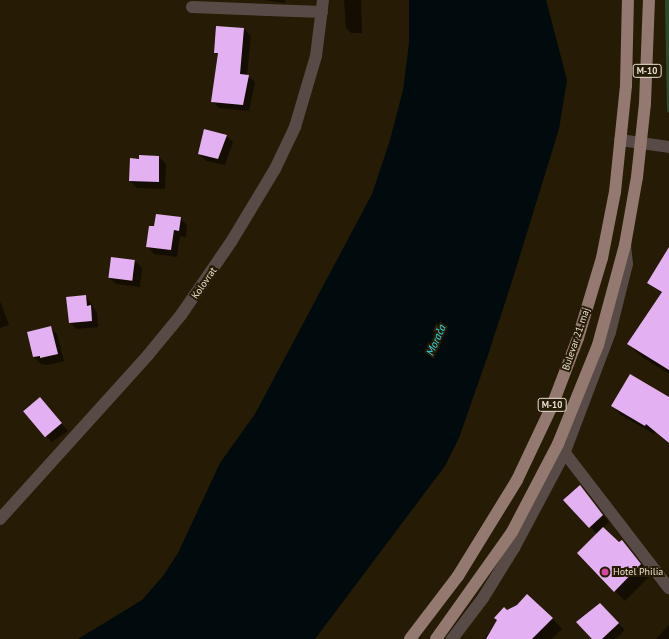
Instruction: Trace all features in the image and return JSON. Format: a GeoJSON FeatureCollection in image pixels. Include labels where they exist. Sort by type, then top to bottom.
{"type":"FeatureCollection","features":[{"type":"Feature","properties":{"kind":"main road","name":"Bulevar 21. maj"},"geometry":{"type":"LineString","coordinates":[[410,639],[458,576],[517,480],[552,406],[578,338],[602,258],[615,192],[626,84],[628,0]]}},
{"type":"Feature","properties":{"kind":"main road","name":"M-10"},"geometry":{"type":"LineString","coordinates":[[436,639],[512,532],[561,449],[598,345],[625,245],[641,142],[648,65],[649,0]]}},
{"type":"Feature","properties":{"kind":"street"},"geometry":{"type":"LineString","coordinates":[[192,7],[322,6]]}},
{"type":"Feature","properties":{"kind":"street","name":"Kolovrat"},"geometry":{"type":"LineString","coordinates":[[0,519],[148,355],[193,299],[231,242],[275,169],[295,127],[311,77],[322,6]]}},
{"type":"Feature","properties":{"kind":"street"},"geometry":{"type":"LineString","coordinates":[[620,140],[669,147]]}},
{"type":"Feature","properties":{"kind":"street"},"geometry":{"type":"LineString","coordinates":[[452,639],[514,548],[561,449],[665,573],[669,588]]}},
{"type":"Feature","properties":{"kind":"green space"},"geometry":{"type":"Polygon","coordinates":[[[665,0],[669,0],[669,113],[667,111],[665,0]]]}},
{"type":"Feature","properties":{"kind":"water","name":"Morača"},"geometry":{"type":"Polygon","coordinates":[[[409,0],[546,0],[567,80],[559,129],[513,278],[459,438],[445,466],[315,639],[78,639],[142,600],[163,576],[178,553],[220,463],[255,414],[372,194],[390,140],[403,90],[409,44],[409,0]]]}},
{"type":"Feature","properties":{"kind":"building"},"geometry":{"type":"Polygon","coordinates":[[[216,26],[244,28],[240,74],[249,75],[243,105],[211,102],[218,53],[214,53],[216,26]]]}},
{"type":"Feature","properties":{"kind":"building"},"geometry":{"type":"Polygon","coordinates":[[[204,129],[227,135],[218,159],[198,154],[204,129]]]}},
{"type":"Feature","properties":{"kind":"building"},"geometry":{"type":"Polygon","coordinates":[[[139,155],[159,156],[159,182],[129,181],[130,158],[139,159],[139,155]]]}},
{"type":"Feature","properties":{"kind":"building"},"geometry":{"type":"Polygon","coordinates":[[[156,214],[181,217],[179,231],[174,230],[171,250],[146,247],[149,226],[154,226],[156,214]]]}},
{"type":"Feature","properties":{"kind":"building"},"geometry":{"type":"Polygon","coordinates":[[[669,247],[669,370],[627,344],[662,292],[647,283],[669,247]]]}},
{"type":"Feature","properties":{"kind":"building"},"geometry":{"type":"Polygon","coordinates":[[[111,257],[135,260],[132,281],[108,278],[111,257]]]}},
{"type":"Feature","properties":{"kind":"building"},"geometry":{"type":"Polygon","coordinates":[[[86,295],[87,306],[91,305],[92,321],[69,323],[66,297],[86,295]]]}},
{"type":"Feature","properties":{"kind":"building"},"geometry":{"type":"Polygon","coordinates":[[[51,326],[58,354],[40,358],[40,356],[33,357],[27,332],[51,326]]]}},
{"type":"Feature","properties":{"kind":"building"},"geometry":{"type":"Polygon","coordinates":[[[630,374],[669,397],[669,443],[646,424],[645,426],[611,406],[630,374]]]}},
{"type":"Feature","properties":{"kind":"building"},"geometry":{"type":"Polygon","coordinates":[[[40,397],[62,423],[45,437],[23,411],[40,397]]]}},
{"type":"Feature","properties":{"kind":"building"},"geometry":{"type":"Polygon","coordinates":[[[580,485],[603,515],[589,528],[563,500],[580,485]]]}},
{"type":"Feature","properties":{"kind":"building"},"geometry":{"type":"Polygon","coordinates":[[[603,527],[619,542],[622,540],[641,564],[614,592],[577,553],[603,527]]]}},
{"type":"Feature","properties":{"kind":"building"},"geometry":{"type":"Polygon","coordinates":[[[527,594],[553,618],[532,639],[486,639],[497,620],[494,618],[504,607],[507,610],[517,605],[527,594]]]}},
{"type":"Feature","properties":{"kind":"building"},"geometry":{"type":"Polygon","coordinates":[[[600,603],[619,623],[602,639],[592,639],[576,622],[600,603]]]}},
{"type":"Feature","properties":{"kind":"place","name":"Hotel Philia"},"geometry":{"type":"Point","coordinates":[605,572]}}]}
